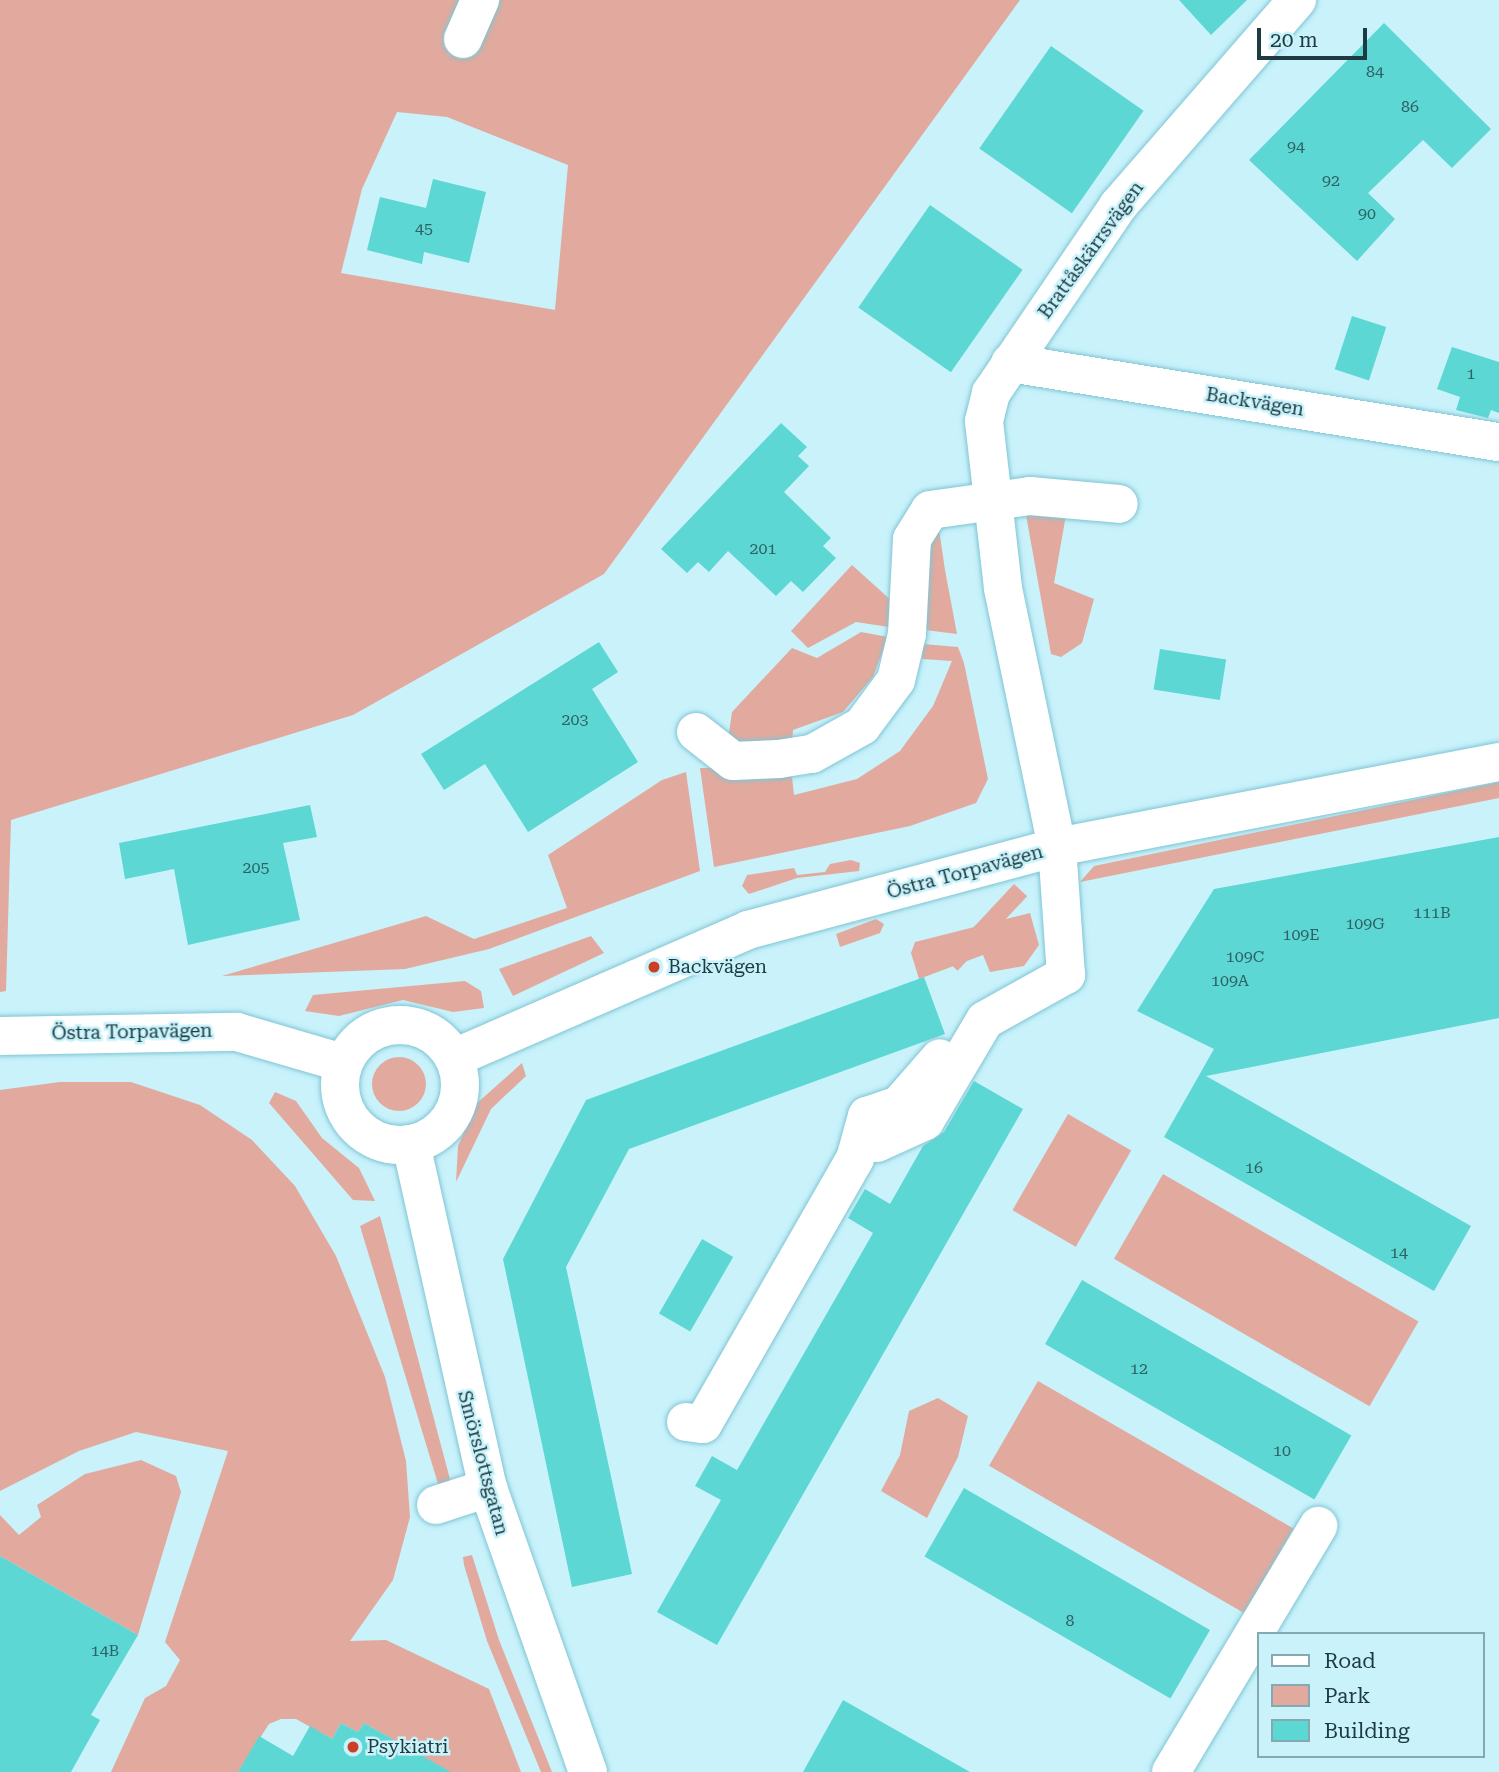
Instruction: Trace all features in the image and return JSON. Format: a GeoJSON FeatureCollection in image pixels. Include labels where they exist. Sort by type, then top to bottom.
{"type":"FeatureCollection","features":[{"type":"Feature","properties":{"kind":"street"},"geometry":{"type":"LineString","coordinates":[[463,39],[480,0]]}},
{"type":"Feature","properties":{"kind":"street","name":"Brattåskärrsvägen"},"geometry":{"type":"LineString","coordinates":[[1057,847],[1003,588],[984,421],[991,393],[1118,206],[1297,0]]}},
{"type":"Feature","properties":{"kind":"street","name":"Backvägen"},"geometry":{"type":"LineString","coordinates":[[1010,363],[1499,442]]}},
{"type":"Feature","properties":{"kind":"street"},"geometry":{"type":"LineString","coordinates":[[696,733],[733,761],[812,754],[862,726],[896,680],[904,652],[916,527],[930,510],[1030,496],[1119,504]]}},
{"type":"Feature","properties":{"kind":"street","name":"Östra Torpavägen"},"geometry":{"type":"LineString","coordinates":[[454,1058],[748,930],[1057,847],[1499,762]]}},
{"type":"Feature","properties":{"kind":"street"},"geometry":{"type":"LineString","coordinates":[[877,1143],[925,1121],[969,1040],[985,1020],[1066,975],[1057,847]]}},
{"type":"Feature","properties":{"kind":"street"},"geometry":{"type":"LineString","coordinates":[[397,1025],[425,1030],[454,1058],[457,1105],[439,1131],[411,1144],[385,1143],[353,1123],[341,1101],[343,1063],[359,1040],[397,1025]]}},
{"type":"Feature","properties":{"kind":"street","name":"Östra Torpavägen"},"geometry":{"type":"LineString","coordinates":[[0,1036],[237,1032],[343,1063]]}},
{"type":"Feature","properties":{"kind":"street"},"geometry":{"type":"LineString","coordinates":[[686,1422],[703,1424],[855,1159],[867,1116],[899,1105],[938,1059],[969,1040]]}},
{"type":"Feature","properties":{"kind":"street","name":"Smörslottsgatan"},"geometry":{"type":"LineString","coordinates":[[411,1144],[488,1488],[588,1772]]}},
{"type":"Feature","properties":{"kind":"street"},"geometry":{"type":"LineString","coordinates":[[436,1505],[488,1488]]}},
{"type":"Feature","properties":{"kind":"street"},"geometry":{"type":"LineString","coordinates":[[1171,1772],[1318,1526]]}},
{"type":"Feature","properties":{"kind":"green space"},"geometry":{"type":"Polygon","coordinates":[[[0,0],[1020,0],[604,574],[353,715],[11,820],[6,991],[0,992],[0,0]],[[397,112],[362,189],[341,273],[555,310],[568,165],[447,117],[397,112]]]}},
{"type":"Feature","properties":{"kind":"green space"},"geometry":{"type":"Polygon","coordinates":[[[1026,515],[1066,515],[1054,583],[1094,599],[1082,643],[1061,657],[1051,654],[1026,515]]]}},
{"type":"Feature","properties":{"kind":"green space"},"geometry":{"type":"Polygon","coordinates":[[[939,529],[957,634],[925,630],[928,546],[939,529]]]}},
{"type":"Feature","properties":{"kind":"green space"},"geometry":{"type":"Polygon","coordinates":[[[852,565],[893,602],[889,627],[856,622],[808,648],[791,631],[852,565]]]}},
{"type":"Feature","properties":{"kind":"green space"},"geometry":{"type":"Polygon","coordinates":[[[861,632],[888,637],[873,677],[843,712],[793,730],[792,746],[750,752],[729,733],[732,712],[792,648],[817,658],[861,632]]]}},
{"type":"Feature","properties":{"kind":"green space"},"geometry":{"type":"Polygon","coordinates":[[[923,644],[958,647],[964,663],[988,779],[976,803],[910,826],[714,867],[700,768],[791,768],[794,795],[857,779],[900,751],[933,706],[952,661],[922,659],[923,644]]]}},
{"type":"Feature","properties":{"kind":"green space"},"geometry":{"type":"Polygon","coordinates":[[[686,772],[700,871],[489,949],[405,969],[222,976],[426,916],[474,939],[567,908],[548,855],[662,780],[686,772]]]}},
{"type":"Feature","properties":{"kind":"green space"},"geometry":{"type":"Polygon","coordinates":[[[1499,782],[1499,798],[1080,882],[1094,866],[1499,782]]]}},
{"type":"Feature","properties":{"kind":"green space"},"geometry":{"type":"Polygon","coordinates":[[[851,860],[860,863],[859,871],[797,878],[749,894],[742,886],[747,875],[794,868],[797,875],[825,872],[830,864],[851,860]]]}},
{"type":"Feature","properties":{"kind":"green space"},"geometry":{"type":"Polygon","coordinates":[[[1014,884],[1027,896],[958,971],[944,959],[1014,884]]]}},
{"type":"Feature","properties":{"kind":"green space"},"geometry":{"type":"Polygon","coordinates":[[[1030,913],[1039,945],[1024,966],[990,972],[983,955],[919,979],[911,953],[915,942],[1030,913]]]}},
{"type":"Feature","properties":{"kind":"green space"},"geometry":{"type":"Polygon","coordinates":[[[876,919],[884,924],[880,933],[840,947],[836,934],[876,919]]]}},
{"type":"Feature","properties":{"kind":"green space"},"geometry":{"type":"Polygon","coordinates":[[[591,936],[604,953],[513,996],[499,969],[591,936]]]}},
{"type":"Feature","properties":{"kind":"green space"},"geometry":{"type":"Polygon","coordinates":[[[465,981],[481,991],[484,1008],[453,1012],[403,1000],[339,1016],[305,1011],[313,995],[465,981]]]}},
{"type":"Feature","properties":{"kind":"green space"},"geometry":{"type":"Polygon","coordinates":[[[399,1057],[418,1065],[426,1084],[418,1103],[399,1111],[380,1103],[372,1084],[380,1065],[399,1057]]]}},
{"type":"Feature","properties":{"kind":"green space"},"geometry":{"type":"Polygon","coordinates":[[[522,1063],[526,1076],[491,1109],[456,1182],[458,1146],[476,1104],[522,1063]]]}},
{"type":"Feature","properties":{"kind":"green space"},"geometry":{"type":"Polygon","coordinates":[[[60,1082],[131,1082],[200,1105],[252,1140],[295,1186],[336,1256],[385,1377],[406,1461],[410,1517],[393,1580],[350,1641],[386,1640],[489,1689],[521,1772],[432,1772],[436,1764],[364,1723],[358,1732],[341,1723],[332,1739],[296,1719],[281,1719],[269,1724],[238,1772],[111,1772],[145,1698],[166,1686],[180,1660],[165,1642],[228,1451],[136,1432],[79,1451],[0,1491],[0,1090],[60,1082]]]}},
{"type":"Feature","properties":{"kind":"green space"},"geometry":{"type":"Polygon","coordinates":[[[275,1092],[296,1101],[322,1138],[359,1168],[375,1201],[353,1200],[269,1103],[275,1092]]]}},
{"type":"Feature","properties":{"kind":"green space"},"geometry":{"type":"Polygon","coordinates":[[[1068,1114],[1131,1150],[1076,1247],[1012,1210],[1068,1114]]]}},
{"type":"Feature","properties":{"kind":"green space"},"geometry":{"type":"Polygon","coordinates":[[[1163,1174],[1418,1322],[1369,1406],[1114,1259],[1163,1174]]]}},
{"type":"Feature","properties":{"kind":"green space"},"geometry":{"type":"Polygon","coordinates":[[[380,1216],[451,1483],[439,1487],[360,1226],[380,1216]]]}},
{"type":"Feature","properties":{"kind":"green space"},"geometry":{"type":"Polygon","coordinates":[[[1038,1381],[1293,1528],[1244,1613],[989,1466],[1038,1381]]]}},
{"type":"Feature","properties":{"kind":"green space"},"geometry":{"type":"Polygon","coordinates":[[[938,1398],[968,1416],[958,1457],[927,1518],[881,1491],[900,1455],[909,1411],[938,1398]]]}},
{"type":"Feature","properties":{"kind":"green space"},"geometry":{"type":"Polygon","coordinates":[[[141,1460],[176,1476],[181,1492],[138,1635],[0,1556],[0,1515],[19,1535],[41,1517],[37,1505],[85,1474],[141,1460]]]}},
{"type":"Feature","properties":{"kind":"green space"},"geometry":{"type":"Polygon","coordinates":[[[472,1555],[499,1640],[552,1772],[541,1772],[487,1641],[464,1565],[463,1557],[472,1555]]]}},
{"type":"Feature","properties":{"kind":"building"},"geometry":{"type":"Polygon","coordinates":[[[1179,0],[1247,0],[1211,35],[1179,0]]]}},
{"type":"Feature","properties":{"kind":"building"},"geometry":{"type":"Polygon","coordinates":[[[1384,23],[1491,129],[1452,168],[1423,140],[1368,193],[1395,219],[1357,261],[1249,160],[1384,23]]]}},
{"type":"Feature","properties":{"kind":"building"},"geometry":{"type":"Polygon","coordinates":[[[1051,46],[1144,111],[1072,213],[979,148],[1051,46]]]}},
{"type":"Feature","properties":{"kind":"building"},"geometry":{"type":"Polygon","coordinates":[[[433,179],[486,192],[469,263],[424,252],[422,264],[367,250],[380,197],[426,208],[433,179]]]}},
{"type":"Feature","properties":{"kind":"building"},"geometry":{"type":"Polygon","coordinates":[[[930,205],[1023,270],[951,372],[858,307],[930,205]]]}},
{"type":"Feature","properties":{"kind":"building"},"geometry":{"type":"Polygon","coordinates":[[[1352,316],[1386,327],[1369,380],[1335,369],[1352,316]]]}},
{"type":"Feature","properties":{"kind":"building"},"geometry":{"type":"Polygon","coordinates":[[[1452,347],[1499,362],[1499,413],[1491,410],[1488,418],[1456,410],[1460,397],[1437,389],[1452,347]]]}},
{"type":"Feature","properties":{"kind":"building"},"geometry":{"type":"Polygon","coordinates":[[[781,423],[807,447],[798,456],[809,466],[784,492],[831,538],[823,546],[836,558],[803,592],[791,581],[776,596],[728,551],[709,572],[698,562],[687,573],[661,549],[781,423]]]}},
{"type":"Feature","properties":{"kind":"building"},"geometry":{"type":"Polygon","coordinates":[[[599,642],[618,672],[592,689],[638,762],[528,832],[485,764],[444,790],[421,754],[599,642]]]}},
{"type":"Feature","properties":{"kind":"building"},"geometry":{"type":"Polygon","coordinates":[[[1160,649],[1226,659],[1220,700],[1154,689],[1160,649]]]}},
{"type":"Feature","properties":{"kind":"building"},"geometry":{"type":"Polygon","coordinates":[[[310,805],[317,837],[283,843],[300,920],[188,945],[174,869],[125,879],[119,843],[310,805]]]}},
{"type":"Feature","properties":{"kind":"building"},"geometry":{"type":"Polygon","coordinates":[[[1499,837],[1499,1018],[1206,1076],[1471,1226],[1434,1291],[1164,1137],[1214,1049],[1137,1011],[1214,889],[1499,837]]]}},
{"type":"Feature","properties":{"kind":"building"},"geometry":{"type":"Polygon","coordinates":[[[924,977],[945,1034],[629,1149],[566,1267],[632,1574],[572,1587],[503,1259],[586,1100],[924,977]]]}},
{"type":"Feature","properties":{"kind":"building"},"geometry":{"type":"Polygon","coordinates":[[[974,1081],[1023,1109],[717,1645],[657,1612],[721,1500],[695,1486],[712,1456],[737,1470],[873,1233],[848,1218],[865,1189],[890,1204],[923,1146],[944,1132],[974,1081]]]}},
{"type":"Feature","properties":{"kind":"building"},"geometry":{"type":"Polygon","coordinates":[[[702,1239],[733,1257],[690,1331],[659,1313],[702,1239]]]}},
{"type":"Feature","properties":{"kind":"building"},"geometry":{"type":"Polygon","coordinates":[[[1082,1280],[1351,1436],[1314,1500],[1045,1344],[1082,1280]]]}},
{"type":"Feature","properties":{"kind":"building"},"geometry":{"type":"Polygon","coordinates":[[[964,1488],[1210,1630],[1170,1698],[924,1556],[964,1488]]]}},
{"type":"Feature","properties":{"kind":"building"},"geometry":{"type":"Polygon","coordinates":[[[0,1556],[138,1635],[91,1715],[100,1720],[71,1772],[0,1772],[0,1556]]]}},
{"type":"Feature","properties":{"kind":"building"},"geometry":{"type":"Polygon","coordinates":[[[843,1700],[970,1772],[803,1772],[843,1700]]]}},
{"type":"Feature","properties":{"kind":"building","name":"Psykiatri"},"geometry":{"type":"Polygon","coordinates":[[[341,1723],[358,1732],[364,1723],[451,1772],[238,1772],[259,1736],[293,1756],[310,1726],[332,1739],[341,1723]]]}},
{"type":"Feature","properties":{"kind":"place","name":"Backvägen"},"geometry":{"type":"Point","coordinates":[654,967]}},
{"type":"Feature","properties":{"kind":"place","name":"Psykiatri"},"geometry":{"type":"Point","coordinates":[353,1747]}}]}
